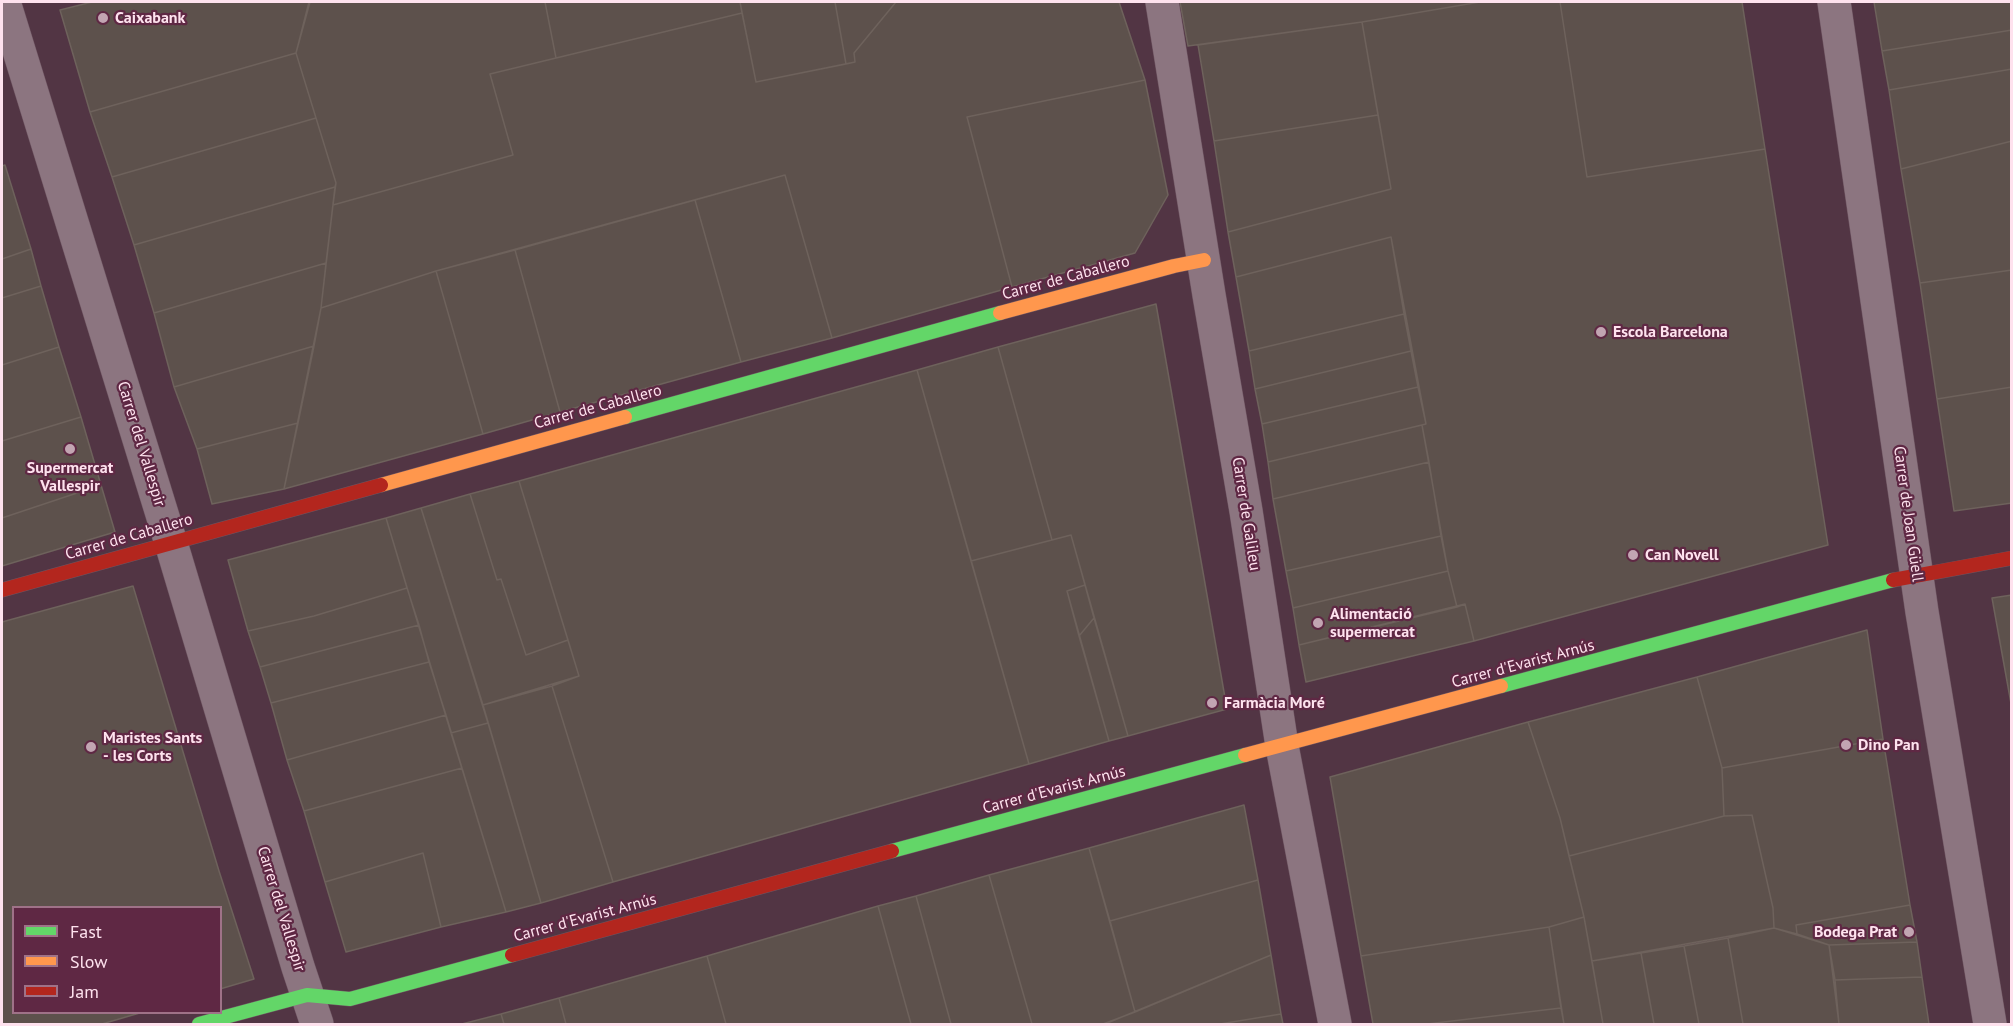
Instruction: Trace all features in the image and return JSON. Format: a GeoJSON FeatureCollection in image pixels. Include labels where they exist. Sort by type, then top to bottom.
{"type":"FeatureCollection","features":[{"type":"Feature","properties":{"kind":"street","name":"Carrer del Vallespir"},"geometry":{"type":"LineString","coordinates":[[4,2],[312,1010]]}},
{"type":"Feature","properties":{"kind":"street","name":"Carrer de Galileu"},"geometry":{"type":"LineString","coordinates":[[1162,2],[1246,511],[1282,746],[1335,1024]]}},
{"type":"Feature","properties":{"kind":"street","name":"Carrer de Joan Güell"},"geometry":{"type":"LineString","coordinates":[[1834,2],[1917,575],[1990,1024]]}},
{"type":"Feature","properties":{"kind":"street","name":"Carrer de Caballero"},"geometry":{"type":"LineString","coordinates":[[2,590],[858,352],[1174,266],[1204,260]]}},
{"type":"Feature","properties":{"kind":"street","name":"Carrer d'Evarist Arnús"},"geometry":{"type":"LineString","coordinates":[[199,1024],[312,1010],[1248,753],[1282,746],[1917,575],[2012,558]]}},
{"type":"Feature","properties":{"kind":"building"},"geometry":{"type":"Polygon","coordinates":[[[92,2],[310,2],[296,53],[90,112],[60,10],[92,2]]]}},
{"type":"Feature","properties":{"kind":"building"},"geometry":{"type":"Polygon","coordinates":[[[309,2],[545,2],[556,58],[490,74],[513,155],[333,205],[336,183],[296,53],[309,2]]]}},
{"type":"Feature","properties":{"kind":"building"},"geometry":{"type":"Polygon","coordinates":[[[545,2],[740,2],[742,13],[556,58],[545,2]]]}},
{"type":"Feature","properties":{"kind":"building"},"geometry":{"type":"Polygon","coordinates":[[[740,2],[835,2],[846,64],[756,82],[740,2]]]}},
{"type":"Feature","properties":{"kind":"building"},"geometry":{"type":"Polygon","coordinates":[[[835,2],[896,2],[854,53],[855,62],[846,64],[835,2]]]}},
{"type":"Feature","properties":{"kind":"building"},"geometry":{"type":"Polygon","coordinates":[[[896,2],[1119,2],[1145,80],[967,117],[1012,287],[832,338],[785,175],[436,271],[321,308],[333,205],[513,155],[490,74],[742,13],[756,82],[855,62],[854,53],[896,2]]]}},
{"type":"Feature","properties":{"kind":"building"},"geometry":{"type":"Polygon","coordinates":[[[1180,2],[1480,2],[1362,22],[1188,46],[1180,2]]]}},
{"type":"Feature","properties":{"kind":"building","name":"Escola Barcelona"},"geometry":{"type":"Polygon","coordinates":[[[1480,2],[1560,2],[1587,177],[1765,149],[1828,545],[1474,641],[1465,604],[1457,607],[1448,571],[1422,425],[1426,424],[1391,237],[1236,277],[1228,232],[1391,189],[1362,22],[1480,2]]]}},
{"type":"Feature","properties":{"kind":"building"},"geometry":{"type":"Polygon","coordinates":[[[1560,2],[1742,2],[1765,149],[1587,177],[1560,2]]]}},
{"type":"Feature","properties":{"kind":"building"},"geometry":{"type":"Polygon","coordinates":[[[1874,2],[2012,2],[2012,30],[1882,51],[1874,2]]]}},
{"type":"Feature","properties":{"kind":"building"},"geometry":{"type":"Polygon","coordinates":[[[1362,22],[1378,115],[1214,141],[1198,45],[1362,22]]]}},
{"type":"Feature","properties":{"kind":"building"},"geometry":{"type":"Polygon","coordinates":[[[2012,30],[2012,69],[1889,90],[1882,51],[2012,30]]]}},
{"type":"Feature","properties":{"kind":"building"},"geometry":{"type":"Polygon","coordinates":[[[296,53],[316,118],[112,177],[90,112],[296,53]]]}},
{"type":"Feature","properties":{"kind":"building"},"geometry":{"type":"Polygon","coordinates":[[[2012,69],[2012,141],[1901,169],[1889,90],[2012,69]]]}},
{"type":"Feature","properties":{"kind":"building"},"geometry":{"type":"Polygon","coordinates":[[[1145,80],[1168,195],[1135,253],[1012,287],[967,117],[1145,80]]]}},
{"type":"Feature","properties":{"kind":"building"},"geometry":{"type":"Polygon","coordinates":[[[1378,115],[1391,189],[1228,232],[1214,141],[1378,115]]]}},
{"type":"Feature","properties":{"kind":"building"},"geometry":{"type":"Polygon","coordinates":[[[316,118],[336,183],[335,187],[134,245],[112,177],[316,118]]]}},
{"type":"Feature","properties":{"kind":"building"},"geometry":{"type":"Polygon","coordinates":[[[2012,141],[2012,270],[1920,283],[1901,169],[2012,141]]]}},
{"type":"Feature","properties":{"kind":"building"},"geometry":{"type":"Polygon","coordinates":[[[5,165],[31,249],[2,259],[2,166],[5,165]]]}},
{"type":"Feature","properties":{"kind":"building"},"geometry":{"type":"Polygon","coordinates":[[[785,175],[832,338],[741,362],[695,200],[785,175]]]}},
{"type":"Feature","properties":{"kind":"building"},"geometry":{"type":"Polygon","coordinates":[[[335,187],[326,263],[154,313],[134,245],[335,187]]]}},
{"type":"Feature","properties":{"kind":"building"},"geometry":{"type":"Polygon","coordinates":[[[695,200],[741,362],[560,412],[515,250],[695,200]]]}},
{"type":"Feature","properties":{"kind":"building"},"geometry":{"type":"Polygon","coordinates":[[[1391,237],[1404,314],[1249,351],[1236,277],[1391,237]]]}},
{"type":"Feature","properties":{"kind":"building"},"geometry":{"type":"Polygon","coordinates":[[[31,249],[41,286],[2,298],[2,259],[31,249]]]}},
{"type":"Feature","properties":{"kind":"building"},"geometry":{"type":"Polygon","coordinates":[[[515,250],[560,412],[483,434],[436,271],[515,250]]]}},
{"type":"Feature","properties":{"kind":"building"},"geometry":{"type":"Polygon","coordinates":[[[326,263],[314,346],[174,387],[154,313],[326,263]]]}},
{"type":"Feature","properties":{"kind":"building"},"geometry":{"type":"Polygon","coordinates":[[[2012,270],[2012,387],[1937,399],[1920,283],[2012,270]]]}},
{"type":"Feature","properties":{"kind":"building"},"geometry":{"type":"Polygon","coordinates":[[[436,271],[483,434],[284,489],[321,308],[436,271]]]}},
{"type":"Feature","properties":{"kind":"building"},"geometry":{"type":"Polygon","coordinates":[[[41,286],[59,347],[2,365],[2,298],[41,286]]]}},
{"type":"Feature","properties":{"kind":"building"},"geometry":{"type":"Polygon","coordinates":[[[1156,304],[1227,709],[1128,736],[1071,535],[1052,540],[998,347],[1156,304]]]}},
{"type":"Feature","properties":{"kind":"building"},"geometry":{"type":"Polygon","coordinates":[[[1404,314],[1411,351],[1255,389],[1249,351],[1404,314]]]}},
{"type":"Feature","properties":{"kind":"building"},"geometry":{"type":"Polygon","coordinates":[[[314,346],[298,423],[197,449],[174,387],[314,346]]]}},
{"type":"Feature","properties":{"kind":"building"},"geometry":{"type":"Polygon","coordinates":[[[59,347],[81,417],[2,441],[2,365],[59,347]]]}},
{"type":"Feature","properties":{"kind":"building"},"geometry":{"type":"Polygon","coordinates":[[[998,347],[1052,540],[971,561],[917,370],[998,347]]]}},
{"type":"Feature","properties":{"kind":"building"},"geometry":{"type":"Polygon","coordinates":[[[1411,351],[1418,387],[1262,424],[1255,389],[1411,351]]]}},
{"type":"Feature","properties":{"kind":"building"},"geometry":{"type":"Polygon","coordinates":[[[917,370],[1029,764],[613,882],[552,686],[579,676],[519,481],[917,370]]]}},
{"type":"Feature","properties":{"kind":"building"},"geometry":{"type":"Polygon","coordinates":[[[1418,387],[1426,424],[1268,462],[1262,424],[1418,387]]]}},
{"type":"Feature","properties":{"kind":"building"},"geometry":{"type":"Polygon","coordinates":[[[2012,387],[2012,503],[1954,511],[1937,399],[2012,387]]]}},
{"type":"Feature","properties":{"kind":"building"},"geometry":{"type":"Polygon","coordinates":[[[81,417],[101,485],[2,518],[2,441],[81,417]]]}},
{"type":"Feature","properties":{"kind":"building"},"geometry":{"type":"Polygon","coordinates":[[[298,423],[284,489],[212,504],[197,449],[298,423]]]}},
{"type":"Feature","properties":{"kind":"building"},"geometry":{"type":"Polygon","coordinates":[[[1422,425],[1429,462],[1273,499],[1268,462],[1422,425]]]}},
{"type":"Feature","properties":{"kind":"building"},"geometry":{"type":"Polygon","coordinates":[[[1429,462],[1441,536],[1286,571],[1273,499],[1429,462]]]}},
{"type":"Feature","properties":{"kind":"building"},"geometry":{"type":"Polygon","coordinates":[[[519,481],[568,640],[526,655],[501,579],[497,580],[470,494],[519,481]]]}},
{"type":"Feature","properties":{"kind":"building"},"geometry":{"type":"Polygon","coordinates":[[[101,485],[115,532],[2,566],[2,518],[101,485]]]}},
{"type":"Feature","properties":{"kind":"building"},"geometry":{"type":"Polygon","coordinates":[[[470,494],[497,580],[501,579],[526,655],[568,640],[579,676],[483,705],[421,508],[470,494]]]}},
{"type":"Feature","properties":{"kind":"building"},"geometry":{"type":"Polygon","coordinates":[[[421,508],[488,723],[451,733],[386,518],[421,508]]]}},
{"type":"Feature","properties":{"kind":"building"},"geometry":{"type":"Polygon","coordinates":[[[386,518],[407,588],[314,616],[248,631],[228,560],[386,518]]]}},
{"type":"Feature","properties":{"kind":"building"},"geometry":{"type":"Polygon","coordinates":[[[1071,535],[1085,585],[1067,591],[1109,741],[1029,764],[971,561],[1071,535]]]}},
{"type":"Feature","properties":{"kind":"building"},"geometry":{"type":"Polygon","coordinates":[[[1441,536],[1448,571],[1293,608],[1286,571],[1441,536]]]}},
{"type":"Feature","properties":{"kind":"building"},"geometry":{"type":"Polygon","coordinates":[[[1448,571],[1457,607],[1299,645],[1293,608],[1448,571]]]}},
{"type":"Feature","properties":{"kind":"building"},"geometry":{"type":"Polygon","coordinates":[[[1085,585],[1094,618],[1079,636],[1067,591],[1085,585]]]}},
{"type":"Feature","properties":{"kind":"building","name":"Maristes Sants - les Corts"},"geometry":{"type":"Polygon","coordinates":[[[133,586],[254,979],[222,988],[222,906],[12,906],[12,1014],[136,1014],[102,1024],[2,1024],[2,622],[133,586]]]}},
{"type":"Feature","properties":{"kind":"building"},"geometry":{"type":"Polygon","coordinates":[[[407,588],[419,625],[260,667],[248,631],[314,616],[407,588]]]}},
{"type":"Feature","properties":{"kind":"building"},"geometry":{"type":"Polygon","coordinates":[[[2012,595],[2012,709],[1992,598],[2012,595]]]}},
{"type":"Feature","properties":{"kind":"building"},"geometry":{"type":"Polygon","coordinates":[[[1465,604],[1474,641],[1306,682],[1299,645],[1465,604]]]}},
{"type":"Feature","properties":{"kind":"building"},"geometry":{"type":"Polygon","coordinates":[[[1094,618],[1128,736],[1109,741],[1079,636],[1094,618]]]}},
{"type":"Feature","properties":{"kind":"building"},"geometry":{"type":"Polygon","coordinates":[[[419,625],[429,662],[271,703],[260,667],[419,625]]]}},
{"type":"Feature","properties":{"kind":"building"},"geometry":{"type":"Polygon","coordinates":[[[1867,630],[1883,739],[1722,768],[1697,677],[1867,630]]]}},
{"type":"Feature","properties":{"kind":"building"},"geometry":{"type":"Polygon","coordinates":[[[429,662],[446,715],[287,760],[271,703],[429,662]]]}},
{"type":"Feature","properties":{"kind":"building"},"geometry":{"type":"Polygon","coordinates":[[[1697,677],[1722,768],[1724,816],[1569,856],[1560,818],[1528,722],[1697,677]]]}},
{"type":"Feature","properties":{"kind":"building"},"geometry":{"type":"Polygon","coordinates":[[[552,686],[613,882],[541,903],[483,705],[552,686]]]}},
{"type":"Feature","properties":{"kind":"building"},"geometry":{"type":"Polygon","coordinates":[[[446,715],[462,768],[304,811],[287,760],[446,715]]]}},
{"type":"Feature","properties":{"kind":"building"},"geometry":{"type":"Polygon","coordinates":[[[1528,722],[1560,818],[1584,917],[1549,927],[1361,956],[1330,777],[1528,722]]]}},
{"type":"Feature","properties":{"kind":"building"},"geometry":{"type":"Polygon","coordinates":[[[488,723],[541,903],[506,912],[451,733],[488,723]]]}},
{"type":"Feature","properties":{"kind":"building"},"geometry":{"type":"Polygon","coordinates":[[[1883,739],[1910,905],[1796,925],[1797,934],[1774,928],[1773,908],[1752,815],[1724,816],[1722,768],[1883,739]]]}},
{"type":"Feature","properties":{"kind":"building"},"geometry":{"type":"Polygon","coordinates":[[[462,768],[506,912],[441,927],[423,853],[325,882],[304,811],[462,768]]]}},
{"type":"Feature","properties":{"kind":"building"},"geometry":{"type":"Polygon","coordinates":[[[1244,805],[1258,880],[1110,921],[1089,848],[1244,805]]]}},
{"type":"Feature","properties":{"kind":"building"},"geometry":{"type":"Polygon","coordinates":[[[1752,815],[1773,908],[1774,928],[1592,961],[1569,856],[1724,816],[1752,815]]]}},
{"type":"Feature","properties":{"kind":"building"},"geometry":{"type":"Polygon","coordinates":[[[1089,848],[1135,1012],[1103,1024],[1032,1024],[989,875],[1089,848]]]}},
{"type":"Feature","properties":{"kind":"building"},"geometry":{"type":"Polygon","coordinates":[[[423,853],[441,927],[346,952],[325,882],[423,853]]]}},
{"type":"Feature","properties":{"kind":"building"},"geometry":{"type":"Polygon","coordinates":[[[989,875],[1032,1024],[951,1024],[916,896],[989,875]]]}},
{"type":"Feature","properties":{"kind":"building"},"geometry":{"type":"Polygon","coordinates":[[[1258,880],[1271,955],[1135,1012],[1110,921],[1258,880]]]}},
{"type":"Feature","properties":{"kind":"building"},"geometry":{"type":"Polygon","coordinates":[[[916,896],[951,1024],[911,1024],[878,906],[916,896]]]}},
{"type":"Feature","properties":{"kind":"building"},"geometry":{"type":"Polygon","coordinates":[[[1910,905],[1917,942],[1829,945],[1797,934],[1796,925],[1910,905]]]}},
{"type":"Feature","properties":{"kind":"building"},"geometry":{"type":"Polygon","coordinates":[[[878,906],[911,1024],[726,1024],[707,956],[878,906]]]}},
{"type":"Feature","properties":{"kind":"building"},"geometry":{"type":"Polygon","coordinates":[[[1584,917],[1603,1024],[1564,1024],[1549,927],[1584,917]]]}},
{"type":"Feature","properties":{"kind":"building"},"geometry":{"type":"Polygon","coordinates":[[[1549,927],[1561,1008],[1427,1024],[1373,1024],[1361,956],[1549,927]]]}},
{"type":"Feature","properties":{"kind":"building"},"geometry":{"type":"Polygon","coordinates":[[[1774,928],[1829,945],[1839,1024],[1743,1024],[1728,938],[1774,928]]]}},
{"type":"Feature","properties":{"kind":"building"},"geometry":{"type":"Polygon","coordinates":[[[1728,938],[1743,1024],[1699,1024],[1684,946],[1728,938]]]}},
{"type":"Feature","properties":{"kind":"building"},"geometry":{"type":"Polygon","coordinates":[[[1917,942],[1922,977],[1835,980],[1829,945],[1917,942]]]}},
{"type":"Feature","properties":{"kind":"building"},"geometry":{"type":"Polygon","coordinates":[[[1684,946],[1699,1024],[1654,1024],[1641,953],[1684,946]]]}},
{"type":"Feature","properties":{"kind":"building"},"geometry":{"type":"Polygon","coordinates":[[[1641,953],[1654,1024],[1603,1024],[1592,961],[1641,953]]]}},
{"type":"Feature","properties":{"kind":"building"},"geometry":{"type":"Polygon","coordinates":[[[1271,955],[1281,1014],[1220,1024],[1105,1024],[1271,955]]]}},
{"type":"Feature","properties":{"kind":"building"},"geometry":{"type":"Polygon","coordinates":[[[707,956],[726,1024],[566,1024],[559,998],[707,956]]]}},
{"type":"Feature","properties":{"kind":"building"},"geometry":{"type":"Polygon","coordinates":[[[1922,977],[1929,1024],[1839,1024],[1835,980],[1922,977]]]}},
{"type":"Feature","properties":{"kind":"building"},"geometry":{"type":"Polygon","coordinates":[[[559,998],[566,1024],[504,1024],[501,1014],[559,998]]]}},
{"type":"Feature","properties":{"kind":"building"},"geometry":{"type":"Polygon","coordinates":[[[1561,1008],[1564,1024],[1427,1024],[1561,1008]]]}},
{"type":"Feature","properties":{"kind":"building"},"geometry":{"type":"Polygon","coordinates":[[[501,1014],[504,1024],[462,1024],[501,1014]]]}},
{"type":"Feature","properties":{"kind":"building"},"geometry":{"type":"Polygon","coordinates":[[[1281,1014],[1283,1024],[1220,1024],[1281,1014]]]}},
{"type":"Feature","properties":{"kind":"traffic: fast"},"geometry":{"type":"LineString","coordinates":[[625,417],[1000,313]]}},
{"type":"Feature","properties":{"kind":"traffic: fast"},"geometry":{"type":"LineString","coordinates":[[1501,686],[1893,580]]}},
{"type":"Feature","properties":{"kind":"traffic: fast"},"geometry":{"type":"LineString","coordinates":[[892,851],[1245,755]]}},
{"type":"Feature","properties":{"kind":"traffic: fast"},"geometry":{"type":"LineString","coordinates":[[199,1024],[307,995],[350,999],[512,955]]}},
{"type":"Feature","properties":{"kind":"traffic: slow"},"geometry":{"type":"LineString","coordinates":[[1000,313],[1204,260]]}},
{"type":"Feature","properties":{"kind":"traffic: slow"},"geometry":{"type":"LineString","coordinates":[[381,485],[625,417]]}},
{"type":"Feature","properties":{"kind":"traffic: slow"},"geometry":{"type":"LineString","coordinates":[[1245,755],[1501,686]]}},
{"type":"Feature","properties":{"kind":"traffic: jam"},"geometry":{"type":"LineString","coordinates":[[2,590],[381,485]]}},
{"type":"Feature","properties":{"kind":"traffic: jam"},"geometry":{"type":"LineString","coordinates":[[1893,580],[2012,558]]}},
{"type":"Feature","properties":{"kind":"traffic: jam"},"geometry":{"type":"LineString","coordinates":[[512,955],[892,851]]}},
{"type":"Feature","properties":{"kind":"place","name":"Caixabank"},"geometry":{"type":"Point","coordinates":[103,18]}},
{"type":"Feature","properties":{"kind":"place","name":"Escola Barcelona"},"geometry":{"type":"Point","coordinates":[1601,332]}},
{"type":"Feature","properties":{"kind":"place","name":"Supermercat Vallespir"},"geometry":{"type":"Point","coordinates":[70,449]}},
{"type":"Feature","properties":{"kind":"place","name":"Can Novell"},"geometry":{"type":"Point","coordinates":[1633,555]}},
{"type":"Feature","properties":{"kind":"place","name":"Alimentació supermercat"},"geometry":{"type":"Point","coordinates":[1318,623]}},
{"type":"Feature","properties":{"kind":"place","name":"Farmàcia Moré"},"geometry":{"type":"Point","coordinates":[1212,703]}},
{"type":"Feature","properties":{"kind":"place","name":"Dino Pan"},"geometry":{"type":"Point","coordinates":[1846,745]}},
{"type":"Feature","properties":{"kind":"place","name":"Maristes Sants - les Corts"},"geometry":{"type":"Point","coordinates":[91,747]}},
{"type":"Feature","properties":{"kind":"place","name":"Bodega Prat"},"geometry":{"type":"Point","coordinates":[1909,932]}}]}
